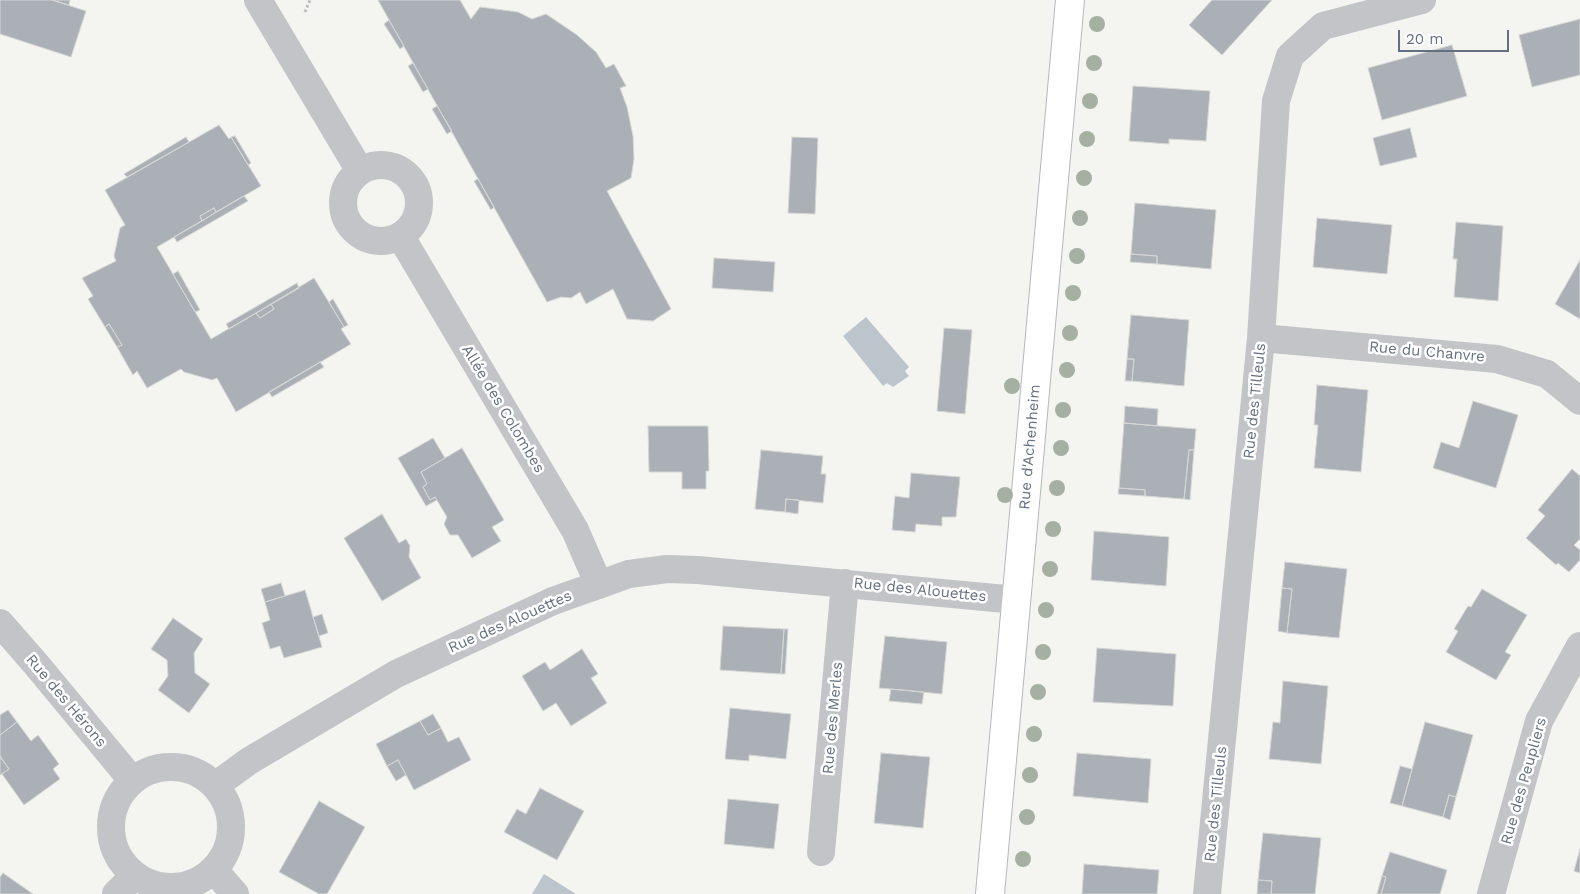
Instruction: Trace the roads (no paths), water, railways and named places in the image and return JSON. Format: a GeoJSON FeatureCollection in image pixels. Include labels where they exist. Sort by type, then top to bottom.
{"type":"FeatureCollection","features":[{"type":"Feature","properties":{"kind":"main road","name":"Rue d'Achenheim"},"geometry":{"type":"LineString","coordinates":[[990,894],[1070,0]]}},
{"type":"Feature","properties":{"kind":"street"},"geometry":{"type":"LineString","coordinates":[[258,0],[360,171]]}},
{"type":"Feature","properties":{"kind":"street","name":"Rue des Tilleuls"},"geometry":{"type":"LineString","coordinates":[[1207,894],[1261,338],[1276,100],[1290,56],[1323,26],[1422,0]]}},
{"type":"Feature","properties":{"kind":"street"},"geometry":{"type":"LineString","coordinates":[[379,164],[396,167],[412,179],[420,197],[417,219],[401,237],[379,242],[362,237],[348,224],[343,203],[348,184],[360,171],[379,164]]}},
{"type":"Feature","properties":{"kind":"street","name":"Allée des Colombes"},"geometry":{"type":"LineString","coordinates":[[401,237],[575,530],[599,585]]}},
{"type":"Feature","properties":{"kind":"street","name":"Rue du Chanvre"},"geometry":{"type":"LineString","coordinates":[[1261,338],[1497,358],[1548,374],[1580,401]]}},
{"type":"Feature","properties":{"kind":"street","name":"Rue des Alouettes"},"geometry":{"type":"LineString","coordinates":[[216,785],[249,761],[396,674],[552,600],[629,574],[667,568],[698,570],[1016,600]]}},
{"type":"Feature","properties":{"kind":"street","name":"Rue des Merles"},"geometry":{"type":"LineString","coordinates":[[822,852],[845,583]]}},
{"type":"Feature","properties":{"kind":"street","name":"Rue des Hérons"},"geometry":{"type":"LineString","coordinates":[[0,623],[132,780]]}},
{"type":"Feature","properties":{"kind":"street","name":"Rue des Peupliers"},"geometry":{"type":"LineString","coordinates":[[1491,894],[1539,721],[1580,646]]}},
{"type":"Feature","properties":{"kind":"street"},"geometry":{"type":"LineString","coordinates":[[155,768],[195,770],[216,785],[229,808],[229,846],[214,870],[195,883],[166,888],[125,885],[110,830],[114,804],[132,780],[155,768]]}},
{"type":"Feature","properties":{"kind":"street"},"geometry":{"type":"LineString","coordinates":[[214,870],[235,894]]}}]}
